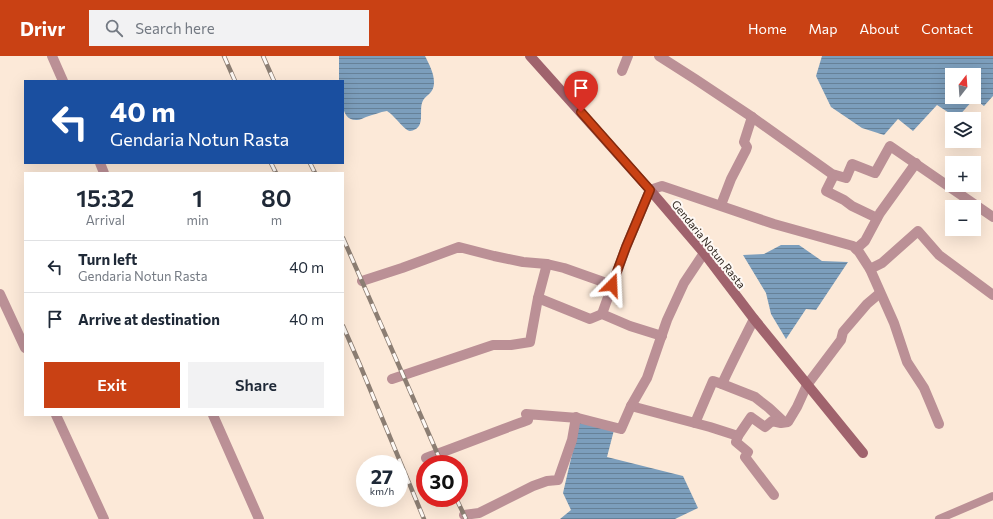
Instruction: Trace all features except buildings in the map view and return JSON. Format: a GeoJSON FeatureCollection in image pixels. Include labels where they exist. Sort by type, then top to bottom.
{"type":"FeatureCollection","features":[{"type":"Feature","properties":{"kind":"main road","name":"Gendaria Notun Rasta"},"geometry":{"type":"LineString","coordinates":[[530,56],[650,190],[704,253],[754,319],[863,453]]}},
{"type":"Feature","properties":{"kind":"street"},"geometry":{"type":"LineString","coordinates":[[52,56],[63,80]]}},
{"type":"Feature","properties":{"kind":"street"},"geometry":{"type":"LineString","coordinates":[[622,71],[628,56]]}},
{"type":"Feature","properties":{"kind":"street"},"geometry":{"type":"LineString","coordinates":[[659,56],[752,117],[834,175],[846,178],[852,164],[875,173],[890,146],[993,217]]}},
{"type":"Feature","properties":{"kind":"street"},"geometry":{"type":"LineString","coordinates":[[721,205],[731,179],[746,150],[747,147],[744,142],[752,117]]}},
{"type":"Feature","properties":{"kind":"street"},"geometry":{"type":"LineString","coordinates":[[856,249],[865,241],[877,218],[916,163]]}},
{"type":"Feature","properties":{"kind":"street"},"geometry":{"type":"LineString","coordinates":[[834,175],[826,192],[877,218]]}},
{"type":"Feature","properties":{"kind":"street"},"geometry":{"type":"LineString","coordinates":[[602,314],[626,247],[650,190],[662,186],[774,224],[853,246],[859,252],[870,269],[894,323],[907,362],[924,388],[938,424]]}},
{"type":"Feature","properties":{"kind":"street"},"geometry":{"type":"LineString","coordinates":[[870,269],[882,263],[918,231],[939,255],[993,295]]}},
{"type":"Feature","properties":{"kind":"street"},"geometry":{"type":"LineString","coordinates":[[362,281],[459,247],[494,256],[564,268],[612,285]]}},
{"type":"Feature","properties":{"kind":"street"},"geometry":{"type":"LineString","coordinates":[[434,455],[528,420],[526,414],[576,418],[621,429],[646,378],[667,320],[684,283],[704,253]]}},
{"type":"Feature","properties":{"kind":"street"},"geometry":{"type":"LineString","coordinates":[[392,379],[493,345],[511,345],[530,342],[538,298],[547,264]]}},
{"type":"Feature","properties":{"kind":"street"},"geometry":{"type":"LineString","coordinates":[[774,495],[745,458],[748,452],[736,442],[738,436],[751,416],[765,427],[772,421],[781,423],[788,422],[807,385],[841,340],[843,332],[867,304],[880,293]]}},
{"type":"Feature","properties":{"kind":"street"},"geometry":{"type":"LineString","coordinates":[[0,294],[24,346]]}},
{"type":"Feature","properties":{"kind":"street"},"geometry":{"type":"LineString","coordinates":[[538,298],[590,319],[602,314],[630,326],[662,336]]}},
{"type":"Feature","properties":{"kind":"street"},"geometry":{"type":"LineString","coordinates":[[722,384],[731,363],[740,349],[754,319]]}},
{"type":"Feature","properties":{"kind":"street"},"geometry":{"type":"LineString","coordinates":[[695,423],[713,381],[755,397],[784,422]]}},
{"type":"Feature","properties":{"kind":"street"},"geometry":{"type":"LineString","coordinates":[[631,406],[738,436]]}},
{"type":"Feature","properties":{"kind":"street"},"geometry":{"type":"LineString","coordinates":[[56,416],[104,519]]}},
{"type":"Feature","properties":{"kind":"street"},"geometry":{"type":"LineString","coordinates":[[213,416],[259,519]]}},
{"type":"Feature","properties":{"kind":"street"},"geometry":{"type":"LineString","coordinates":[[464,515],[478,513],[527,489],[547,481],[558,480],[572,440],[576,418]]}},
{"type":"Feature","properties":{"kind":"lane"},"geometry":{"type":"LineString","coordinates":[[942,518],[993,496]]}},
{"type":"Feature","properties":{"kind":"water"},"geometry":{"type":"Polygon","coordinates":[[[339,56],[425,56],[430,65],[434,79],[434,86],[433,90],[423,100],[420,124],[415,130],[410,131],[402,126],[387,111],[358,120],[351,119],[344,111],[344,80],[339,80],[339,56]]]}},
{"type":"Feature","properties":{"kind":"water"},"geometry":{"type":"Polygon","coordinates":[[[822,56],[993,56],[993,96],[984,106],[981,104],[981,68],[945,68],[945,104],[970,104],[962,112],[948,112],[937,105],[913,131],[898,119],[884,135],[862,128],[831,107],[816,76],[822,56]]]}},
{"type":"Feature","properties":{"kind":"water"},"geometry":{"type":"Polygon","coordinates":[[[781,245],[799,245],[822,261],[848,262],[816,310],[806,309],[786,339],[771,314],[766,293],[743,255],[764,254],[781,245]]]}},
{"type":"Feature","properties":{"kind":"water"},"geometry":{"type":"Polygon","coordinates":[[[580,420],[614,430],[607,457],[683,476],[698,508],[675,519],[560,519],[571,510],[563,493],[580,420]]]}},
{"type":"Feature","properties":{"kind":"railway"},"geometry":{"type":"LineString","coordinates":[[224,56],[235,80]]}},
{"type":"Feature","properties":{"kind":"railway"},"geometry":{"type":"LineString","coordinates":[[263,56],[274,80]]}},
{"type":"Feature","properties":{"kind":"railway"},"geometry":{"type":"LineString","coordinates":[[272,164],[276,172]]}},
{"type":"Feature","properties":{"kind":"railway"},"geometry":{"type":"LineString","coordinates":[[310,164],[314,172]]}},
{"type":"Feature","properties":{"kind":"railway"},"geometry":{"type":"LineString","coordinates":[[344,240],[438,455]]}},
{"type":"Feature","properties":{"kind":"railway"},"geometry":{"type":"LineString","coordinates":[[344,328],[424,519]]}},
{"type":"Feature","properties":{"kind":"railway"},"geometry":{"type":"LineString","coordinates":[[460,507],[466,519]]}},
{"type":"Feature","properties":{"kind":"route"},"geometry":{"type":"LineString","coordinates":[[581,112],[650,190],[612,285]]}}]}
